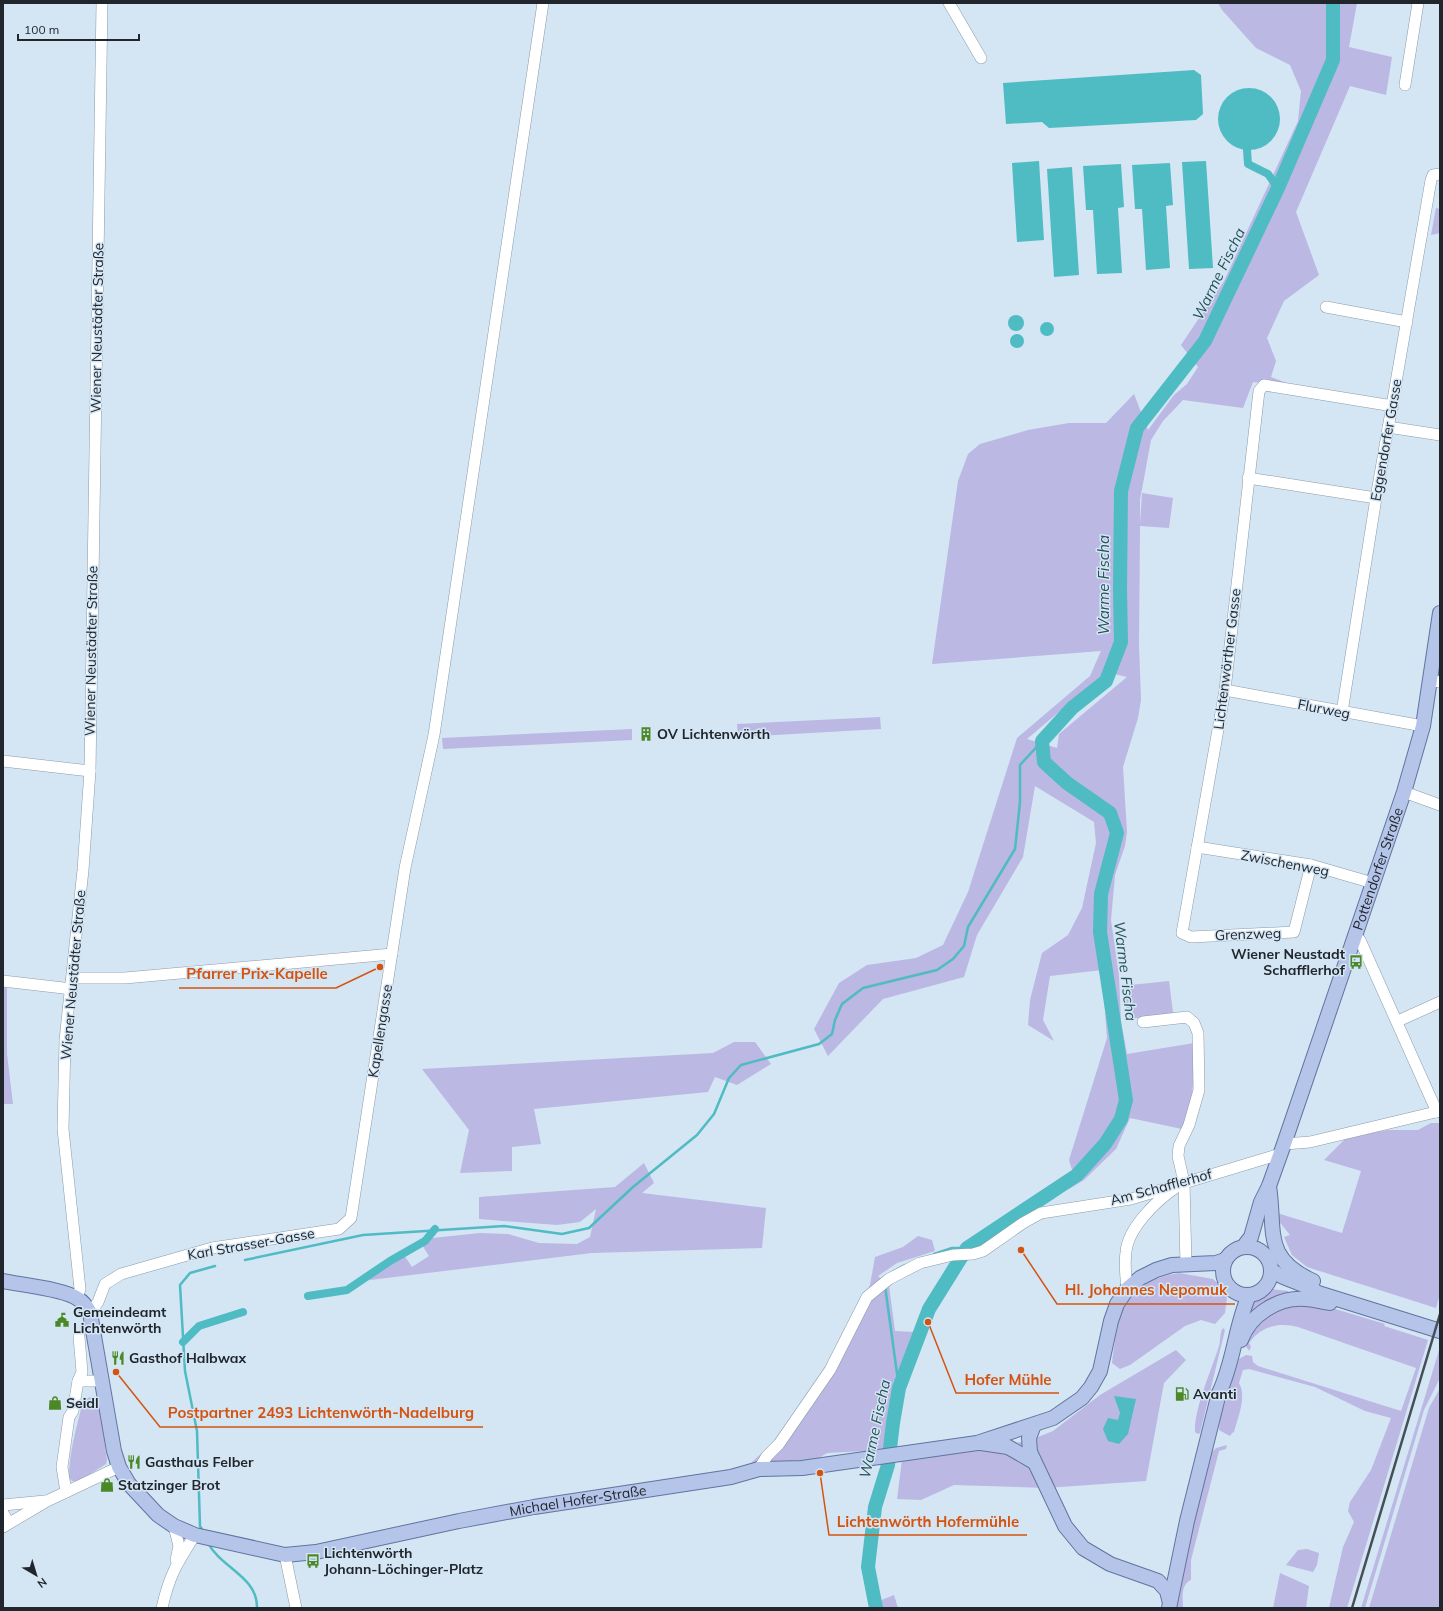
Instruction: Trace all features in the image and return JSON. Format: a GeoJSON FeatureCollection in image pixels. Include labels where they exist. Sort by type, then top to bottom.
{"type":"FeatureCollection","features":[{"type":"Feature","properties":{"kind":"main road","name":"Pottendorfer Straße"},"geometry":{"type":"LineString","coordinates":[[1244,1246],[1251,1237],[1261,1202],[1287,1147],[1355,936],[1404,792],[1435,681],[1440,613]]}},
{"type":"Feature","properties":{"kind":"main road","name":"Pottendorfer Straße"},"geometry":{"type":"LineString","coordinates":[[1260,1250],[1259,1244],[1268,1203],[1269,1186]]}},
{"type":"Feature","properties":{"kind":"main road"},"geometry":{"type":"LineString","coordinates":[[1269,1186],[1272,1205],[1271,1225],[1274,1242],[1280,1256],[1294,1270],[1311,1280],[1333,1289],[1343,1300]]}},
{"type":"Feature","properties":{"kind":"main road"},"geometry":{"type":"LineString","coordinates":[[977,1443],[1053,1418],[1082,1398],[1100,1371],[1111,1321],[1117,1304],[1127,1289],[1140,1278],[1156,1270],[1172,1265],[1216,1263],[1225,1260],[1230,1254],[1244,1246],[1260,1250],[1268,1259],[1269,1278],[1274,1284],[1343,1300],[1440,1331]]}},
{"type":"Feature","properties":{"kind":"main road"},"geometry":{"type":"LineString","coordinates":[[1225,1260],[1223,1275],[1225,1282],[1233,1291],[1241,1295],[1256,1294],[1269,1278]]}},
{"type":"Feature","properties":{"kind":"main road"},"geometry":{"type":"LineString","coordinates":[[1186,1265],[1223,1275]]}},
{"type":"Feature","properties":{"kind":"main road"},"geometry":{"type":"LineString","coordinates":[[3,1281],[77,1298],[90,1313]]}},
{"type":"Feature","properties":{"kind":"main road"},"geometry":{"type":"LineString","coordinates":[[1219,1393],[1220,1370],[1235,1304],[1233,1291]]}},
{"type":"Feature","properties":{"kind":"main road"},"geometry":{"type":"LineString","coordinates":[[1170,1605],[1187,1521],[1219,1393],[1226,1378],[1240,1321],[1249,1295]]}},
{"type":"Feature","properties":{"kind":"main road"},"geometry":{"type":"LineString","coordinates":[[1228,1368],[1236,1355],[1249,1324],[1270,1308],[1297,1299],[1329,1303],[1343,1300]]}},
{"type":"Feature","properties":{"kind":"main road","name":"Michael Hofer-Straße"},"geometry":{"type":"LineString","coordinates":[[90,1313],[119,1466],[129,1484],[158,1515],[174,1526],[195,1535],[214,1540],[285,1554],[316,1552],[459,1521],[534,1507],[731,1477],[759,1469],[802,1468],[977,1443]]}},
{"type":"Feature","properties":{"kind":"main road"},"geometry":{"type":"LineString","coordinates":[[1034,1425],[1029,1445],[1034,1462],[1065,1526],[1083,1548],[1110,1564],[1152,1578],[1162,1585],[1167,1591],[1170,1605]]}},
{"type":"Feature","properties":{"kind":"main road"},"geometry":{"type":"LineString","coordinates":[[977,1443],[1008,1447],[1034,1462]]}},
{"type":"Feature","properties":{"kind":"main road"},"geometry":{"type":"LineString","coordinates":[[1152,1578],[1164,1577],[1180,1558]]}},
{"type":"Feature","properties":{"kind":"street","name":"Wiener Neustädter Straße"},"geometry":{"type":"LineString","coordinates":[[77,1298],[80,1289],[63,1129],[65,1040],[72,984],[90,771],[102,3]]}},
{"type":"Feature","properties":{"kind":"street","name":"Kapellengasse"},"geometry":{"type":"LineString","coordinates":[[339,1229],[351,1218],[405,868],[434,735],[543,3]]}},
{"type":"Feature","properties":{"kind":"street"},"geometry":{"type":"LineString","coordinates":[[949,3],[982,58]]}},
{"type":"Feature","properties":{"kind":"street"},"geometry":{"type":"LineString","coordinates":[[1406,85],[1418,3]]}},
{"type":"Feature","properties":{"kind":"street","name":"Eggendorfer Gasse"},"geometry":{"type":"LineString","coordinates":[[1342,712],[1376,498],[1431,180],[1433,175],[1440,174]]}},
{"type":"Feature","properties":{"kind":"street"},"geometry":{"type":"LineString","coordinates":[[1326,307],[1407,322]]}},
{"type":"Feature","properties":{"kind":"street","name":"Lichtenwörther Gasse"},"geometry":{"type":"LineString","coordinates":[[1182,933],[1225,690],[1259,391],[1264,385],[1393,406]]}},
{"type":"Feature","properties":{"kind":"street"},"geometry":{"type":"LineString","coordinates":[[1388,427],[1440,435]]}},
{"type":"Feature","properties":{"kind":"street"},"geometry":{"type":"LineString","coordinates":[[1248,478],[1376,498]]}},
{"type":"Feature","properties":{"kind":"street","name":"Flurweg"},"geometry":{"type":"LineString","coordinates":[[1225,690],[1423,726]]}},
{"type":"Feature","properties":{"kind":"street"},"geometry":{"type":"LineString","coordinates":[[3,760],[90,771]]}},
{"type":"Feature","properties":{"kind":"street"},"geometry":{"type":"LineString","coordinates":[[1404,792],[1440,804]]}},
{"type":"Feature","properties":{"kind":"street","name":"Zwischenweg"},"geometry":{"type":"LineString","coordinates":[[1197,847],[1311,865],[1373,883]]}},
{"type":"Feature","properties":{"kind":"street","name":"Grenzweg"},"geometry":{"type":"LineString","coordinates":[[1182,933],[1191,937],[1294,932],[1311,865]]}},
{"type":"Feature","properties":{"kind":"street"},"geometry":{"type":"LineString","coordinates":[[1355,936],[1360,940],[1439,1111]]}},
{"type":"Feature","properties":{"kind":"street"},"geometry":{"type":"LineString","coordinates":[[3,981],[72,984],[392,954]]}},
{"type":"Feature","properties":{"kind":"street"},"geometry":{"type":"LineString","coordinates":[[1398,1021],[1440,1002]]}},
{"type":"Feature","properties":{"kind":"street"},"geometry":{"type":"LineString","coordinates":[[1143,1022],[1187,1017],[1194,1023],[1198,1033],[1199,1090],[1189,1125],[1179,1146],[1178,1156],[1184,1182],[1186,1265]]}},
{"type":"Feature","properties":{"kind":"street","name":"Am Schafflerhof"},"geometry":{"type":"LineString","coordinates":[[759,1469],[767,1456],[779,1444],[830,1370],[867,1297],[886,1282],[920,1263],[953,1254],[973,1254],[983,1251],[1023,1223],[1041,1213],[1131,1199],[1287,1147],[1439,1111]]}},
{"type":"Feature","properties":{"kind":"street"},"geometry":{"type":"LineString","coordinates":[[1127,1289],[1126,1251],[1135,1230],[1150,1209],[1184,1182]]}},
{"type":"Feature","properties":{"kind":"street","name":"Karl Strasser-Gasse"},"geometry":{"type":"LineString","coordinates":[[90,1313],[98,1302],[105,1284],[121,1274],[212,1248],[339,1229]]}},
{"type":"Feature","properties":{"kind":"street"},"geometry":{"type":"LineString","coordinates":[[66,1492],[62,1467],[69,1417],[72,1411],[78,1381],[82,1372],[79,1337]]}},
{"type":"Feature","properties":{"kind":"street"},"geometry":{"type":"LineString","coordinates":[[78,1381],[102,1381]]}},
{"type":"Feature","properties":{"kind":"street"},"geometry":{"type":"LineString","coordinates":[[3,1513],[6,1525],[47,1501],[102,1476],[119,1466]]}},
{"type":"Feature","properties":{"kind":"street"},"geometry":{"type":"LineString","coordinates":[[3,1505],[47,1501]]}},
{"type":"Feature","properties":{"kind":"street"},"geometry":{"type":"LineString","coordinates":[[174,1526],[179,1546],[175,1566]]}},
{"type":"Feature","properties":{"kind":"street"},"geometry":{"type":"LineString","coordinates":[[162,1608],[168,1582],[175,1566],[195,1535]]}},
{"type":"Feature","properties":{"kind":"street"},"geometry":{"type":"LineString","coordinates":[[285,1554],[296,1608]]}},
{"type":"Feature","properties":{"kind":"shaded area"},"geometry":{"type":"Polygon","coordinates":[[[1218,3],[1357,3],[1349,47],[1392,57],[1386,95],[1350,86],[1296,212],[1319,275],[1284,301],[1267,338],[1276,361],[1271,377],[1297,387],[1253,382],[1243,408],[1183,400],[1163,421],[1151,440],[1140,500],[1140,524],[1142,493],[1173,498],[1169,528],[1140,526],[1139,645],[1141,700],[1138,718],[1123,767],[1127,832],[1125,846],[1115,875],[1111,920],[1119,976],[1121,1021],[1127,1054],[1194,1043],[1192,1097],[1182,1129],[1130,1118],[1116,1149],[1084,1180],[1069,1189],[1072,1170],[1069,1160],[1107,1038],[1102,970],[1050,976],[1043,1020],[1054,1041],[1028,1025],[1030,1000],[1042,953],[1068,935],[1082,908],[1096,843],[1094,822],[1035,786],[1023,857],[977,935],[964,977],[883,999],[828,1056],[814,1029],[839,983],[867,965],[916,958],[943,945],[968,892],[1017,738],[1090,676],[1101,651],[932,664],[958,481],[968,454],[980,444],[1028,430],[1069,423],[1106,423],[1134,394],[1148,430],[1174,395],[1187,384],[1198,367],[1181,345],[1224,281],[1298,121],[1301,91],[1290,65],[1256,48],[1222,10],[1218,3]],[[1106,672],[1027,739],[1057,748],[1059,734],[1127,677],[1106,672]]]}},
{"type":"Feature","properties":{"kind":"shaded area"},"geometry":{"type":"Polygon","coordinates":[[[1194,70],[1201,75],[1203,114],[1196,120],[1049,128],[1042,122],[1006,124],[1003,83],[1194,70]]]}},
{"type":"Feature","properties":{"kind":"shaded area"},"geometry":{"type":"Polygon","coordinates":[[[1249,88],[1266,93],[1271,97],[1275,102],[1280,119],[1275,136],[1271,141],[1266,145],[1249,150],[1232,145],[1227,141],[1223,136],[1218,119],[1223,102],[1227,97],[1232,93],[1249,88]]]}},
{"type":"Feature","properties":{"kind":"shaded area"},"geometry":{"type":"Polygon","coordinates":[[[1039,161],[1044,240],[1017,242],[1012,163],[1039,161]]]}},
{"type":"Feature","properties":{"kind":"shaded area"},"geometry":{"type":"Polygon","coordinates":[[[1206,161],[1213,268],[1189,269],[1182,162],[1206,161]]]}},
{"type":"Feature","properties":{"kind":"shaded area"},"geometry":{"type":"Polygon","coordinates":[[[1170,163],[1173,205],[1166,206],[1170,268],[1146,270],[1142,209],[1135,209],[1132,165],[1170,163]]]}},
{"type":"Feature","properties":{"kind":"shaded area"},"geometry":{"type":"Polygon","coordinates":[[[1121,164],[1124,207],[1118,208],[1122,273],[1097,274],[1093,210],[1086,210],[1083,166],[1121,164]]]}},
{"type":"Feature","properties":{"kind":"shaded area"},"geometry":{"type":"Polygon","coordinates":[[[1072,167],[1079,275],[1054,277],[1047,169],[1072,167]]]}},
{"type":"Feature","properties":{"kind":"shaded area"},"geometry":{"type":"Polygon","coordinates":[[[1436,208],[1440,209],[1440,233],[1431,235],[1436,208]]]}},
{"type":"Feature","properties":{"kind":"shaded area"},"geometry":{"type":"Polygon","coordinates":[[[1016,315],[1023,320],[1024,323],[1019,330],[1016,331],[1009,326],[1008,323],[1013,316],[1016,315]]]}},
{"type":"Feature","properties":{"kind":"shaded area"},"geometry":{"type":"Polygon","coordinates":[[[1047,322],[1052,324],[1054,329],[1052,334],[1047,336],[1042,334],[1040,329],[1042,324],[1047,322]]]}},
{"type":"Feature","properties":{"kind":"shaded area"},"geometry":{"type":"Polygon","coordinates":[[[1014,334],[1020,334],[1024,338],[1024,344],[1020,348],[1014,348],[1010,344],[1010,338],[1014,334]]]}},
{"type":"Feature","properties":{"kind":"shaded area"},"geometry":{"type":"Polygon","coordinates":[[[880,717],[881,729],[738,737],[737,724],[880,717]]]}},
{"type":"Feature","properties":{"kind":"shaded area"},"geometry":{"type":"Polygon","coordinates":[[[632,729],[632,740],[443,749],[442,738],[632,729]]]}},
{"type":"Feature","properties":{"kind":"shaded area"},"geometry":{"type":"Polygon","coordinates":[[[1169,981],[1173,1013],[1130,1019],[1121,986],[1169,981]]]}},
{"type":"Feature","properties":{"kind":"shaded area"},"geometry":{"type":"Polygon","coordinates":[[[3,987],[7,988],[7,1054],[13,1104],[3,1104],[3,987]]]}},
{"type":"Feature","properties":{"kind":"shaded area"},"geometry":{"type":"Polygon","coordinates":[[[734,1042],[755,1042],[771,1064],[737,1085],[715,1077],[708,1092],[534,1109],[541,1144],[512,1147],[512,1171],[460,1173],[469,1130],[422,1069],[713,1053],[734,1042]]]}},
{"type":"Feature","properties":{"kind":"shaded area"},"geometry":{"type":"Polygon","coordinates":[[[1431,1123],[1440,1123],[1440,1294],[1436,1308],[1307,1267],[1292,1255],[1284,1237],[1290,1235],[1274,1215],[1277,1213],[1342,1233],[1361,1171],[1324,1160],[1346,1138],[1388,1130],[1418,1130],[1431,1123]]]}},
{"type":"Feature","properties":{"kind":"shaded area"},"geometry":{"type":"Polygon","coordinates":[[[644,1163],[654,1183],[642,1193],[766,1208],[762,1248],[592,1253],[370,1280],[369,1277],[404,1255],[412,1267],[429,1256],[422,1245],[432,1238],[480,1233],[508,1234],[539,1243],[577,1244],[590,1237],[596,1209],[580,1222],[557,1225],[479,1219],[479,1197],[615,1187],[644,1163]]]}},
{"type":"Feature","properties":{"kind":"shaded area"},"geometry":{"type":"Polygon","coordinates":[[[918,1236],[932,1240],[935,1251],[897,1263],[878,1276],[889,1286],[895,1331],[914,1332],[896,1389],[883,1450],[827,1453],[812,1462],[777,1465],[751,1463],[779,1437],[828,1365],[870,1285],[875,1257],[903,1247],[918,1236]]]}},
{"type":"Feature","properties":{"kind":"shaded area"},"geometry":{"type":"Polygon","coordinates":[[[1179,1273],[1213,1279],[1223,1288],[1227,1298],[1225,1313],[1215,1324],[1201,1320],[1185,1326],[1130,1365],[1120,1369],[1112,1363],[1117,1329],[1121,1315],[1127,1303],[1135,1292],[1145,1284],[1179,1273]]]}},
{"type":"Feature","properties":{"kind":"shaded area"},"geometry":{"type":"Polygon","coordinates":[[[1271,1289],[1288,1291],[1288,1297],[1246,1321],[1255,1297],[1271,1289]]]}},
{"type":"Feature","properties":{"kind":"shaded area"},"geometry":{"type":"Polygon","coordinates":[[[1298,1303],[1332,1308],[1385,1324],[1384,1326],[1428,1340],[1347,1608],[1329,1608],[1343,1547],[1354,1522],[1348,1511],[1350,1502],[1371,1470],[1391,1418],[1365,1411],[1315,1387],[1249,1369],[1243,1370],[1239,1383],[1242,1394],[1241,1407],[1234,1432],[1230,1436],[1219,1430],[1220,1418],[1239,1359],[1246,1355],[1252,1356],[1253,1362],[1258,1366],[1401,1411],[1416,1368],[1298,1327],[1284,1325],[1277,1325],[1265,1329],[1259,1333],[1249,1343],[1251,1347],[1249,1351],[1244,1343],[1262,1317],[1298,1303]]]}},
{"type":"Feature","properties":{"kind":"shaded area"},"geometry":{"type":"Polygon","coordinates":[[[1223,1328],[1225,1330],[1200,1433],[1198,1434],[1195,1432],[1197,1412],[1219,1346],[1223,1328]]]}},
{"type":"Feature","properties":{"kind":"shaded area"},"geometry":{"type":"Polygon","coordinates":[[[1440,1347],[1440,1378],[1424,1410],[1365,1608],[1361,1608],[1440,1347]]]}},
{"type":"Feature","properties":{"kind":"shaded area"},"geometry":{"type":"Polygon","coordinates":[[[1176,1350],[1186,1360],[1164,1383],[1146,1481],[1046,1488],[954,1485],[921,1500],[897,1499],[902,1460],[1028,1441],[1053,1431],[1100,1395],[1176,1350]]]}},
{"type":"Feature","properties":{"kind":"shaded area"},"geometry":{"type":"Polygon","coordinates":[[[1440,1388],[1440,1608],[1369,1608],[1429,1408],[1440,1388]]]}},
{"type":"Feature","properties":{"kind":"shaded area"},"geometry":{"type":"Polygon","coordinates":[[[1114,1396],[1136,1399],[1128,1434],[1119,1444],[1108,1441],[1103,1429],[1108,1418],[1118,1420],[1120,1413],[1114,1396]]]}},
{"type":"Feature","properties":{"kind":"shaded area"},"geometry":{"type":"Polygon","coordinates":[[[90,1397],[99,1402],[107,1460],[106,1464],[79,1481],[72,1481],[69,1478],[69,1468],[74,1439],[83,1401],[90,1397]]]}},
{"type":"Feature","properties":{"kind":"shaded area"},"geometry":{"type":"Polygon","coordinates":[[[1227,1445],[1226,1449],[1219,1451],[1191,1560],[1191,1580],[1187,1582],[1184,1588],[1183,1608],[1174,1608],[1186,1550],[1212,1452],[1216,1448],[1227,1445]]]}},
{"type":"Feature","properties":{"kind":"shaded area"},"geometry":{"type":"Polygon","coordinates":[[[1307,1549],[1319,1553],[1317,1565],[1313,1572],[1286,1565],[1298,1550],[1307,1549]]]}},
{"type":"Feature","properties":{"kind":"shaded area"},"geometry":{"type":"Polygon","coordinates":[[[1280,1573],[1309,1586],[1306,1608],[1273,1608],[1280,1573]]]}},
{"type":"Feature","properties":{"kind":"shaded area"},"geometry":{"type":"Polygon","coordinates":[[[894,1595],[898,1608],[869,1608],[869,1605],[894,1595]]]}},
{"type":"Feature","properties":{"kind":"waterway","name":"Warme Fischa"},"geometry":{"type":"LineString","coordinates":[[876,1608],[868,1567],[875,1507],[888,1465],[899,1388],[929,1309],[967,1248],[1077,1175],[1105,1144],[1121,1119],[1126,1100],[1100,932],[1101,894],[1117,833],[1110,813],[1067,783],[1044,762],[1042,741],[1072,708],[1106,681],[1121,642],[1121,491],[1137,428],[1205,341],[1278,188],[1333,60],[1333,3]]}},
{"type":"Feature","properties":{"kind":"waterway"},"geometry":{"type":"LineString","coordinates":[[1247,150],[1248,164],[1268,174],[1278,188]]}},
{"type":"Feature","properties":{"kind":"waterway"},"geometry":{"type":"LineString","coordinates":[[245,1260],[363,1235],[504,1226],[562,1234],[589,1228],[633,1187],[697,1135],[714,1114],[729,1078],[741,1065],[819,1044],[832,1034],[835,1020],[842,1004],[863,988],[937,970],[953,959],[964,946],[968,927],[1015,849],[1020,802],[1020,765],[1042,741]]}},
{"type":"Feature","properties":{"kind":"waterway"},"geometry":{"type":"LineString","coordinates":[[308,1296],[347,1290],[390,1261],[425,1241],[435,1229]]}},
{"type":"Feature","properties":{"kind":"waterway"},"geometry":{"type":"LineString","coordinates":[[934,1254],[952,1248],[967,1248]]}},
{"type":"Feature","properties":{"kind":"waterway"},"geometry":{"type":"LineString","coordinates":[[894,1271],[905,1265]]}},
{"type":"Feature","properties":{"kind":"waterway"},"geometry":{"type":"LineString","coordinates":[[203,1531],[200,1526],[197,1431],[185,1371],[180,1285],[190,1273],[215,1266]]}},
{"type":"Feature","properties":{"kind":"waterway"},"geometry":{"type":"LineString","coordinates":[[885,1286],[899,1388]]}},
{"type":"Feature","properties":{"kind":"waterway"},"geometry":{"type":"LineString","coordinates":[[183,1342],[199,1326],[243,1312]]}},
{"type":"Feature","properties":{"kind":"waterway"},"geometry":{"type":"LineString","coordinates":[[208,1543],[214,1552],[238,1573],[252,1588],[256,1597],[257,1608]]}},
{"type":"Feature","properties":{"kind":"railway"},"geometry":{"type":"LineString","coordinates":[[1352,1608],[1440,1314]]}},
{"type":"Feature","properties":{"kind":"place","name":"OV Lichtenwörth"},"geometry":{"type":"Point","coordinates":[646,734]}},
{"type":"Feature","properties":{"kind":"place","name":"Wiener Neustadt Schafflerhof"},"geometry":{"type":"Point","coordinates":[1356,962]}},
{"type":"Feature","properties":{"kind":"place","name":"Pfarrer Prix-Kapelle"},"geometry":{"type":"Point","coordinates":[380,967]}},
{"type":"Feature","properties":{"kind":"place","name":"Hl. Johannes Nepomuk"},"geometry":{"type":"Point","coordinates":[1021,1250]}},
{"type":"Feature","properties":{"kind":"place","name":"Gemeindeamt Lichtenwörth"},"geometry":{"type":"Point","coordinates":[62,1320]}},
{"type":"Feature","properties":{"kind":"place","name":"Hofer Mühle"},"geometry":{"type":"Point","coordinates":[928,1322]}},
{"type":"Feature","properties":{"kind":"place","name":"Gasthof Halbwax"},"geometry":{"type":"Point","coordinates":[118,1358]}},
{"type":"Feature","properties":{"kind":"place","name":"Postpartner 2493 Lichtenwörth-Nadelburg"},"geometry":{"type":"Point","coordinates":[116,1372]}},
{"type":"Feature","properties":{"kind":"place","name":"Avanti"},"geometry":{"type":"Point","coordinates":[1182,1394]}},
{"type":"Feature","properties":{"kind":"place","name":"Seidl"},"geometry":{"type":"Point","coordinates":[55,1403]}},
{"type":"Feature","properties":{"kind":"place","name":"Gasthaus Felber"},"geometry":{"type":"Point","coordinates":[134,1462]}},
{"type":"Feature","properties":{"kind":"place","name":"Lichtenwörth Hofermühle"},"geometry":{"type":"Point","coordinates":[820,1473]}},
{"type":"Feature","properties":{"kind":"place","name":"Statzinger Brot"},"geometry":{"type":"Point","coordinates":[107,1485]}},
{"type":"Feature","properties":{"kind":"place","name":"Lichtenwörth Johann-Löchinger-Platz"},"geometry":{"type":"Point","coordinates":[313,1561]}}]}
